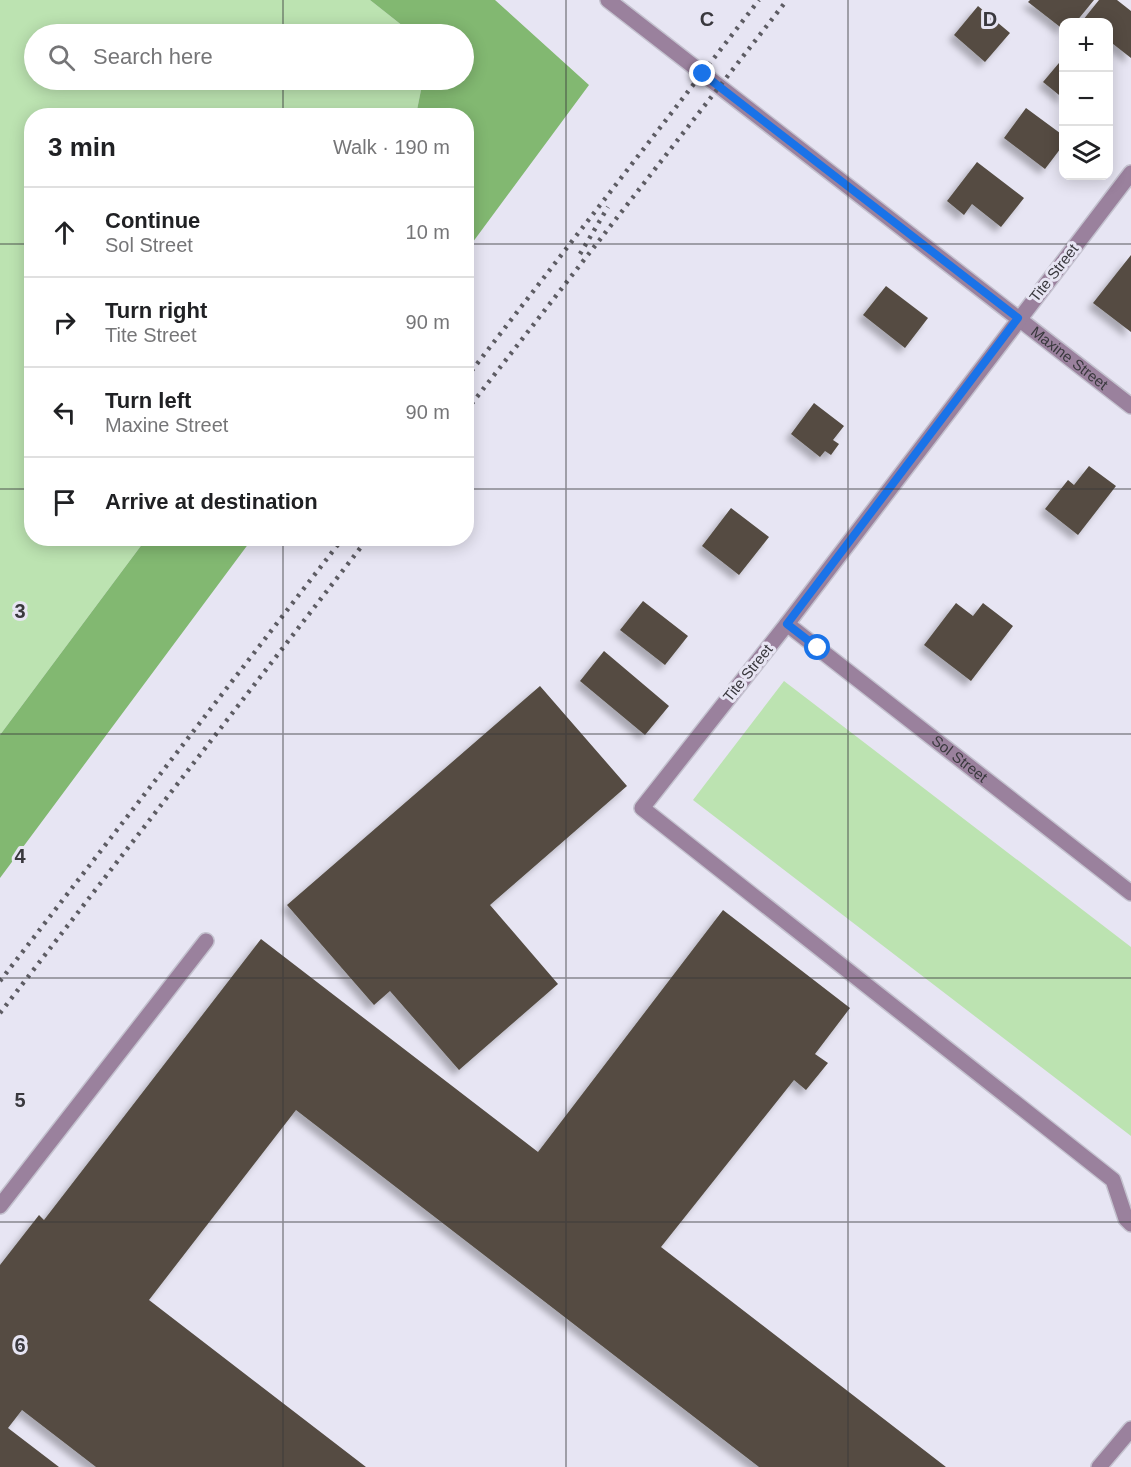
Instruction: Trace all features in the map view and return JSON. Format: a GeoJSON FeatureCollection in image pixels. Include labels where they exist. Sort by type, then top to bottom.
{"type":"FeatureCollection","features":[{"type":"Feature","properties":{"kind":"street","name":"Maxine Street"},"geometry":{"type":"LineString","coordinates":[[608,0],[1131,406]]}},
{"type":"Feature","properties":{"kind":"street","name":"Tite Street"},"geometry":{"type":"LineString","coordinates":[[1131,174],[1018,318],[787,624],[642,807],[1113,1180],[1126,1219],[1131,1224]]}},
{"type":"Feature","properties":{"kind":"street","name":"Sol Street"},"geometry":{"type":"LineString","coordinates":[[787,624],[1131,893]]}},
{"type":"Feature","properties":{"kind":"street"},"geometry":{"type":"LineString","coordinates":[[0,1206],[206,941]]}},
{"type":"Feature","properties":{"kind":"street"},"geometry":{"type":"LineString","coordinates":[[1099,1467],[1131,1429]]}},
{"type":"Feature","properties":{"kind":"green space"},"geometry":{"type":"Polygon","coordinates":[[[0,0],[370,0],[400,24],[24,24],[24,90],[421,90],[417,108],[24,108],[24,546],[141,546],[0,735],[0,0]]]}},
{"type":"Feature","properties":{"kind":"green space"},"geometry":{"type":"Polygon","coordinates":[[[370,0],[495,0],[589,85],[474,241],[474,108],[417,108],[421,90],[474,90],[474,24],[400,24],[370,0]]]}},
{"type":"Feature","properties":{"kind":"green space"},"geometry":{"type":"Polygon","coordinates":[[[141,546],[247,546],[0,878],[0,735],[141,546]]]}},
{"type":"Feature","properties":{"kind":"green space"},"geometry":{"type":"Polygon","coordinates":[[[784,681],[1131,947],[1131,1136],[693,800],[784,681]]]}},
{"type":"Feature","properties":{"kind":"building"},"geometry":{"type":"Polygon","coordinates":[[[1030,0],[1094,0],[1079,18],[1059,18],[1059,26],[1028,2],[1030,0]]]}},
{"type":"Feature","properties":{"kind":"building"},"geometry":{"type":"Polygon","coordinates":[[[1099,0],[1117,0],[1131,11],[1131,58],[1113,44],[1113,18],[1085,18],[1099,0]]]}},
{"type":"Feature","properties":{"kind":"building"},"geometry":{"type":"Polygon","coordinates":[[[978,6],[1010,33],[985,62],[954,35],[978,6]]]}},
{"type":"Feature","properties":{"kind":"building"},"geometry":{"type":"Polygon","coordinates":[[[1059,63],[1059,95],[1043,82],[1059,63]]]}},
{"type":"Feature","properties":{"kind":"building"},"geometry":{"type":"Polygon","coordinates":[[[1026,108],[1059,132],[1059,151],[1045,169],[1004,138],[1026,108]]]}},
{"type":"Feature","properties":{"kind":"building"},"geometry":{"type":"Polygon","coordinates":[[[977,162],[1024,198],[1001,227],[972,204],[964,215],[947,201],[977,162]]]}},
{"type":"Feature","properties":{"kind":"building"},"geometry":{"type":"Polygon","coordinates":[[[1131,255],[1131,332],[1093,303],[1131,255]]]}},
{"type":"Feature","properties":{"kind":"building"},"geometry":{"type":"Polygon","coordinates":[[[886,286],[928,318],[905,348],[863,315],[886,286]]]}},
{"type":"Feature","properties":{"kind":"building"},"geometry":{"type":"Polygon","coordinates":[[[814,403],[844,426],[833,440],[839,444],[831,455],[825,451],[820,457],[791,434],[814,403]]]}},
{"type":"Feature","properties":{"kind":"building"},"geometry":{"type":"Polygon","coordinates":[[[1089,466],[1116,486],[1078,535],[1045,509],[1068,480],[1074,485],[1089,466]]]}},
{"type":"Feature","properties":{"kind":"building"},"geometry":{"type":"Polygon","coordinates":[[[731,508],[769,537],[739,575],[702,546],[731,508]]]}},
{"type":"Feature","properties":{"kind":"building"},"geometry":{"type":"Polygon","coordinates":[[[643,601],[688,636],[665,665],[620,630],[643,601]]]}},
{"type":"Feature","properties":{"kind":"building"},"geometry":{"type":"Polygon","coordinates":[[[956,603],[973,616],[983,603],[1013,626],[971,681],[924,645],[956,603]]]}},
{"type":"Feature","properties":{"kind":"building"},"geometry":{"type":"Polygon","coordinates":[[[604,651],[669,706],[645,735],[580,681],[604,651]]]}},
{"type":"Feature","properties":{"kind":"building"},"geometry":{"type":"Polygon","coordinates":[[[540,686],[627,786],[490,905],[558,984],[459,1070],[390,991],[374,1005],[287,905],[540,686]]]}},
{"type":"Feature","properties":{"kind":"building"},"geometry":{"type":"Polygon","coordinates":[[[723,910],[850,1008],[815,1054],[828,1063],[806,1090],[794,1080],[661,1247],[946,1467],[759,1467],[296,1110],[149,1300],[366,1467],[96,1467],[22,1410],[8,1428],[59,1467],[0,1467],[0,1265],[39,1215],[44,1220],[261,939],[538,1152],[723,910]]]}},
{"type":"Feature","properties":{"kind":"railway"},"geometry":{"type":"LineString","coordinates":[[474,368],[759,0]]}},
{"type":"Feature","properties":{"kind":"railway"},"geometry":{"type":"LineString","coordinates":[[474,401],[787,0]]}},
{"type":"Feature","properties":{"kind":"railway"},"geometry":{"type":"LineString","coordinates":[[580,254],[608,207]]}},
{"type":"Feature","properties":{"kind":"railway"},"geometry":{"type":"LineString","coordinates":[[0,981],[337,546]]}},
{"type":"Feature","properties":{"kind":"railway"},"geometry":{"type":"LineString","coordinates":[[0,1013],[362,546]]}},
{"type":"Feature","properties":{"kind":"route"},"geometry":{"type":"LineString","coordinates":[[703,74],[1018,318],[787,624],[818,648]]}}]}
